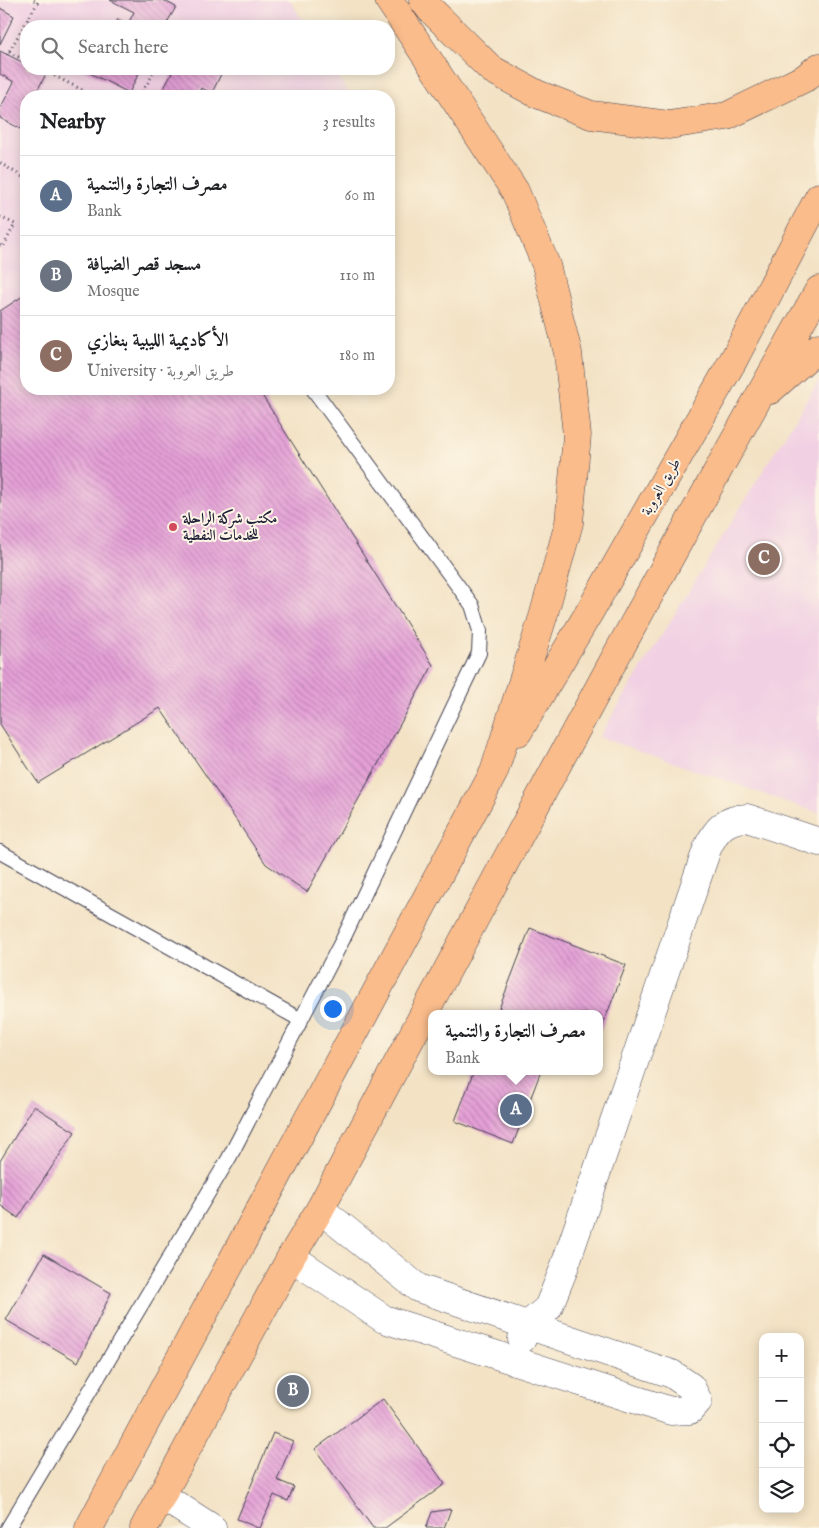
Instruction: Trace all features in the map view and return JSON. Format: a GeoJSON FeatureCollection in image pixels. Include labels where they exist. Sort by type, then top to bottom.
{"type":"FeatureCollection","features":[{"type":"Feature","properties":{"kind":"highway"},"geometry":{"type":"LineString","coordinates":[[89,1528],[494,772],[543,617],[569,523],[577,435],[568,353],[546,266],[514,191],[389,0]]}},
{"type":"Feature","properties":{"kind":"highway"},"geometry":{"type":"LineString","coordinates":[[424,0],[430,9],[492,68],[537,94],[590,115],[669,125],[727,116],[805,78],[819,66]]}},
{"type":"Feature","properties":{"kind":"highway","name":"طريق العروبة"},"geometry":{"type":"LineString","coordinates":[[494,772],[590,611],[734,359],[819,197]]}},
{"type":"Feature","properties":{"kind":"highway"},"geometry":{"type":"LineString","coordinates":[[144,1528],[291,1257],[320,1209],[562,754],[754,404],[819,290]]}},
{"type":"Feature","properties":{"kind":"highway"},"geometry":{"type":"LineString","coordinates":[[754,404],[819,346]]}},
{"type":"Feature","properties":{"kind":"street"},"geometry":{"type":"LineString","coordinates":[[514,1361],[563,1271],[703,858],[713,837],[721,826],[735,818],[748,818],[819,842]]}},
{"type":"Feature","properties":{"kind":"street"},"geometry":{"type":"LineString","coordinates":[[291,1257],[384,1319],[406,1327],[671,1411],[690,1410],[698,1401],[691,1387],[672,1374],[560,1336],[538,1317],[418,1288],[320,1209]]}},
{"type":"Feature","properties":{"kind":"street"},"geometry":{"type":"LineString","coordinates":[[406,1327],[418,1288]]}},
{"type":"Feature","properties":{"kind":"street"},"geometry":{"type":"LineString","coordinates":[[548,1372],[560,1336]]}},
{"type":"Feature","properties":{"kind":"street"},"geometry":{"type":"LineString","coordinates":[[162,1496],[212,1528]]}},
{"type":"Feature","properties":{"kind":"lane"},"geometry":{"type":"LineString","coordinates":[[8,1528],[229,1158],[343,939],[480,653],[480,631],[472,605],[317,395]]}},
{"type":"Feature","properties":{"kind":"lane"},"geometry":{"type":"LineString","coordinates":[[0,852],[301,1020]]}},
{"type":"Feature","properties":{"kind":"path"},"geometry":{"type":"LineString","coordinates":[[27,20],[38,1],[33,0]]}},
{"type":"Feature","properties":{"kind":"path"},"geometry":{"type":"LineString","coordinates":[[20,33],[8,54],[20,59]]}},
{"type":"Feature","properties":{"kind":"path"},"geometry":{"type":"LineString","coordinates":[[53,75],[82,90]]}},
{"type":"Feature","properties":{"kind":"path"},"geometry":{"type":"LineString","coordinates":[[144,90],[152,75]]}},
{"type":"Feature","properties":{"kind":"path"},"geometry":{"type":"LineString","coordinates":[[0,163],[20,175]]}},
{"type":"Feature","properties":{"kind":"path"},"geometry":{"type":"LineString","coordinates":[[0,217],[15,224],[3,247],[0,245]]}},
{"type":"Feature","properties":{"kind":"shaded area"},"geometry":{"type":"Polygon","coordinates":[[[0,0],[290,0],[302,20],[20,20],[20,75],[337,75],[346,90],[20,90],[20,298],[0,311],[0,0]]]}},
{"type":"Feature","properties":{"kind":"shaded area"},"geometry":{"type":"Polygon","coordinates":[[[819,380],[819,813],[599,737],[819,380]]]}},
{"type":"Feature","properties":{"kind":"building"},"geometry":{"type":"Polygon","coordinates":[[[110,0],[163,0],[176,7],[168,20],[130,20],[134,12],[110,0]]]}},
{"type":"Feature","properties":{"kind":"building"},"geometry":{"type":"Polygon","coordinates":[[[0,8],[14,16],[0,44],[0,8]]]}},
{"type":"Feature","properties":{"kind":"building"},"geometry":{"type":"Polygon","coordinates":[[[0,51],[20,61],[20,75],[45,75],[38,90],[20,90],[20,129],[0,118],[0,109],[14,82],[0,74],[0,51]]]}},
{"type":"Feature","properties":{"kind":"building"},"geometry":{"type":"Polygon","coordinates":[[[94,75],[138,75],[130,90],[123,90],[94,75]]]}},
{"type":"Feature","properties":{"kind":"building"},"geometry":{"type":"Polygon","coordinates":[[[171,75],[221,75],[213,90],[201,88],[200,90],[163,90],[171,75]]]}},
{"type":"Feature","properties":{"kind":"building","name":"مكتب شركة الراحلة للخدمات النفطية"},"geometry":{"type":"Polygon","coordinates":[[[20,298],[20,395],[262,395],[433,665],[307,892],[266,864],[160,708],[38,783],[0,724],[0,311],[20,298]]]}},
{"type":"Feature","properties":{"kind":"building"},"geometry":{"type":"Polygon","coordinates":[[[530,928],[626,965],[603,1024],[603,1010],[499,1010],[530,928]]]}},
{"type":"Feature","properties":{"kind":"building"},"geometry":{"type":"Polygon","coordinates":[[[472,1075],[539,1075],[513,1144],[455,1121],[472,1075]]]}},
{"type":"Feature","properties":{"kind":"building"},"geometry":{"type":"Polygon","coordinates":[[[34,1106],[75,1132],[18,1218],[0,1205],[0,1161],[34,1106]]]}},
{"type":"Feature","properties":{"kind":"building"},"geometry":{"type":"Polygon","coordinates":[[[44,1254],[111,1293],[78,1362],[6,1320],[44,1254]]]}},
{"type":"Feature","properties":{"kind":"building"},"geometry":{"type":"Polygon","coordinates":[[[383,1399],[445,1484],[385,1528],[373,1528],[315,1449],[383,1399]]]}},
{"type":"Feature","properties":{"kind":"building"},"geometry":{"type":"Polygon","coordinates":[[[273,1433],[293,1441],[277,1480],[294,1487],[288,1501],[274,1495],[260,1528],[258,1528],[237,1519],[273,1433]]]}},
{"type":"Feature","properties":{"kind":"building"},"geometry":{"type":"Polygon","coordinates":[[[451,1509],[444,1528],[426,1528],[432,1512],[451,1509]]]}},
{"type":"Feature","properties":{"kind":"place","name":"مكتب شركة الراحلة للخدمات النفطية"},"geometry":{"type":"Point","coordinates":[173,527]}},
{"type":"Feature","properties":{"kind":"place","name":"الأكاديمية الليبية بنغازي"},"geometry":{"type":"Point","coordinates":[764,559]}},
{"type":"Feature","properties":{"kind":"place","name":"مصرف التجارة والتنمية"},"geometry":{"type":"Point","coordinates":[516,1110]}},
{"type":"Feature","properties":{"kind":"place","name":"مسجد قصر الضيافة"},"geometry":{"type":"Point","coordinates":[293,1391]}}]}
